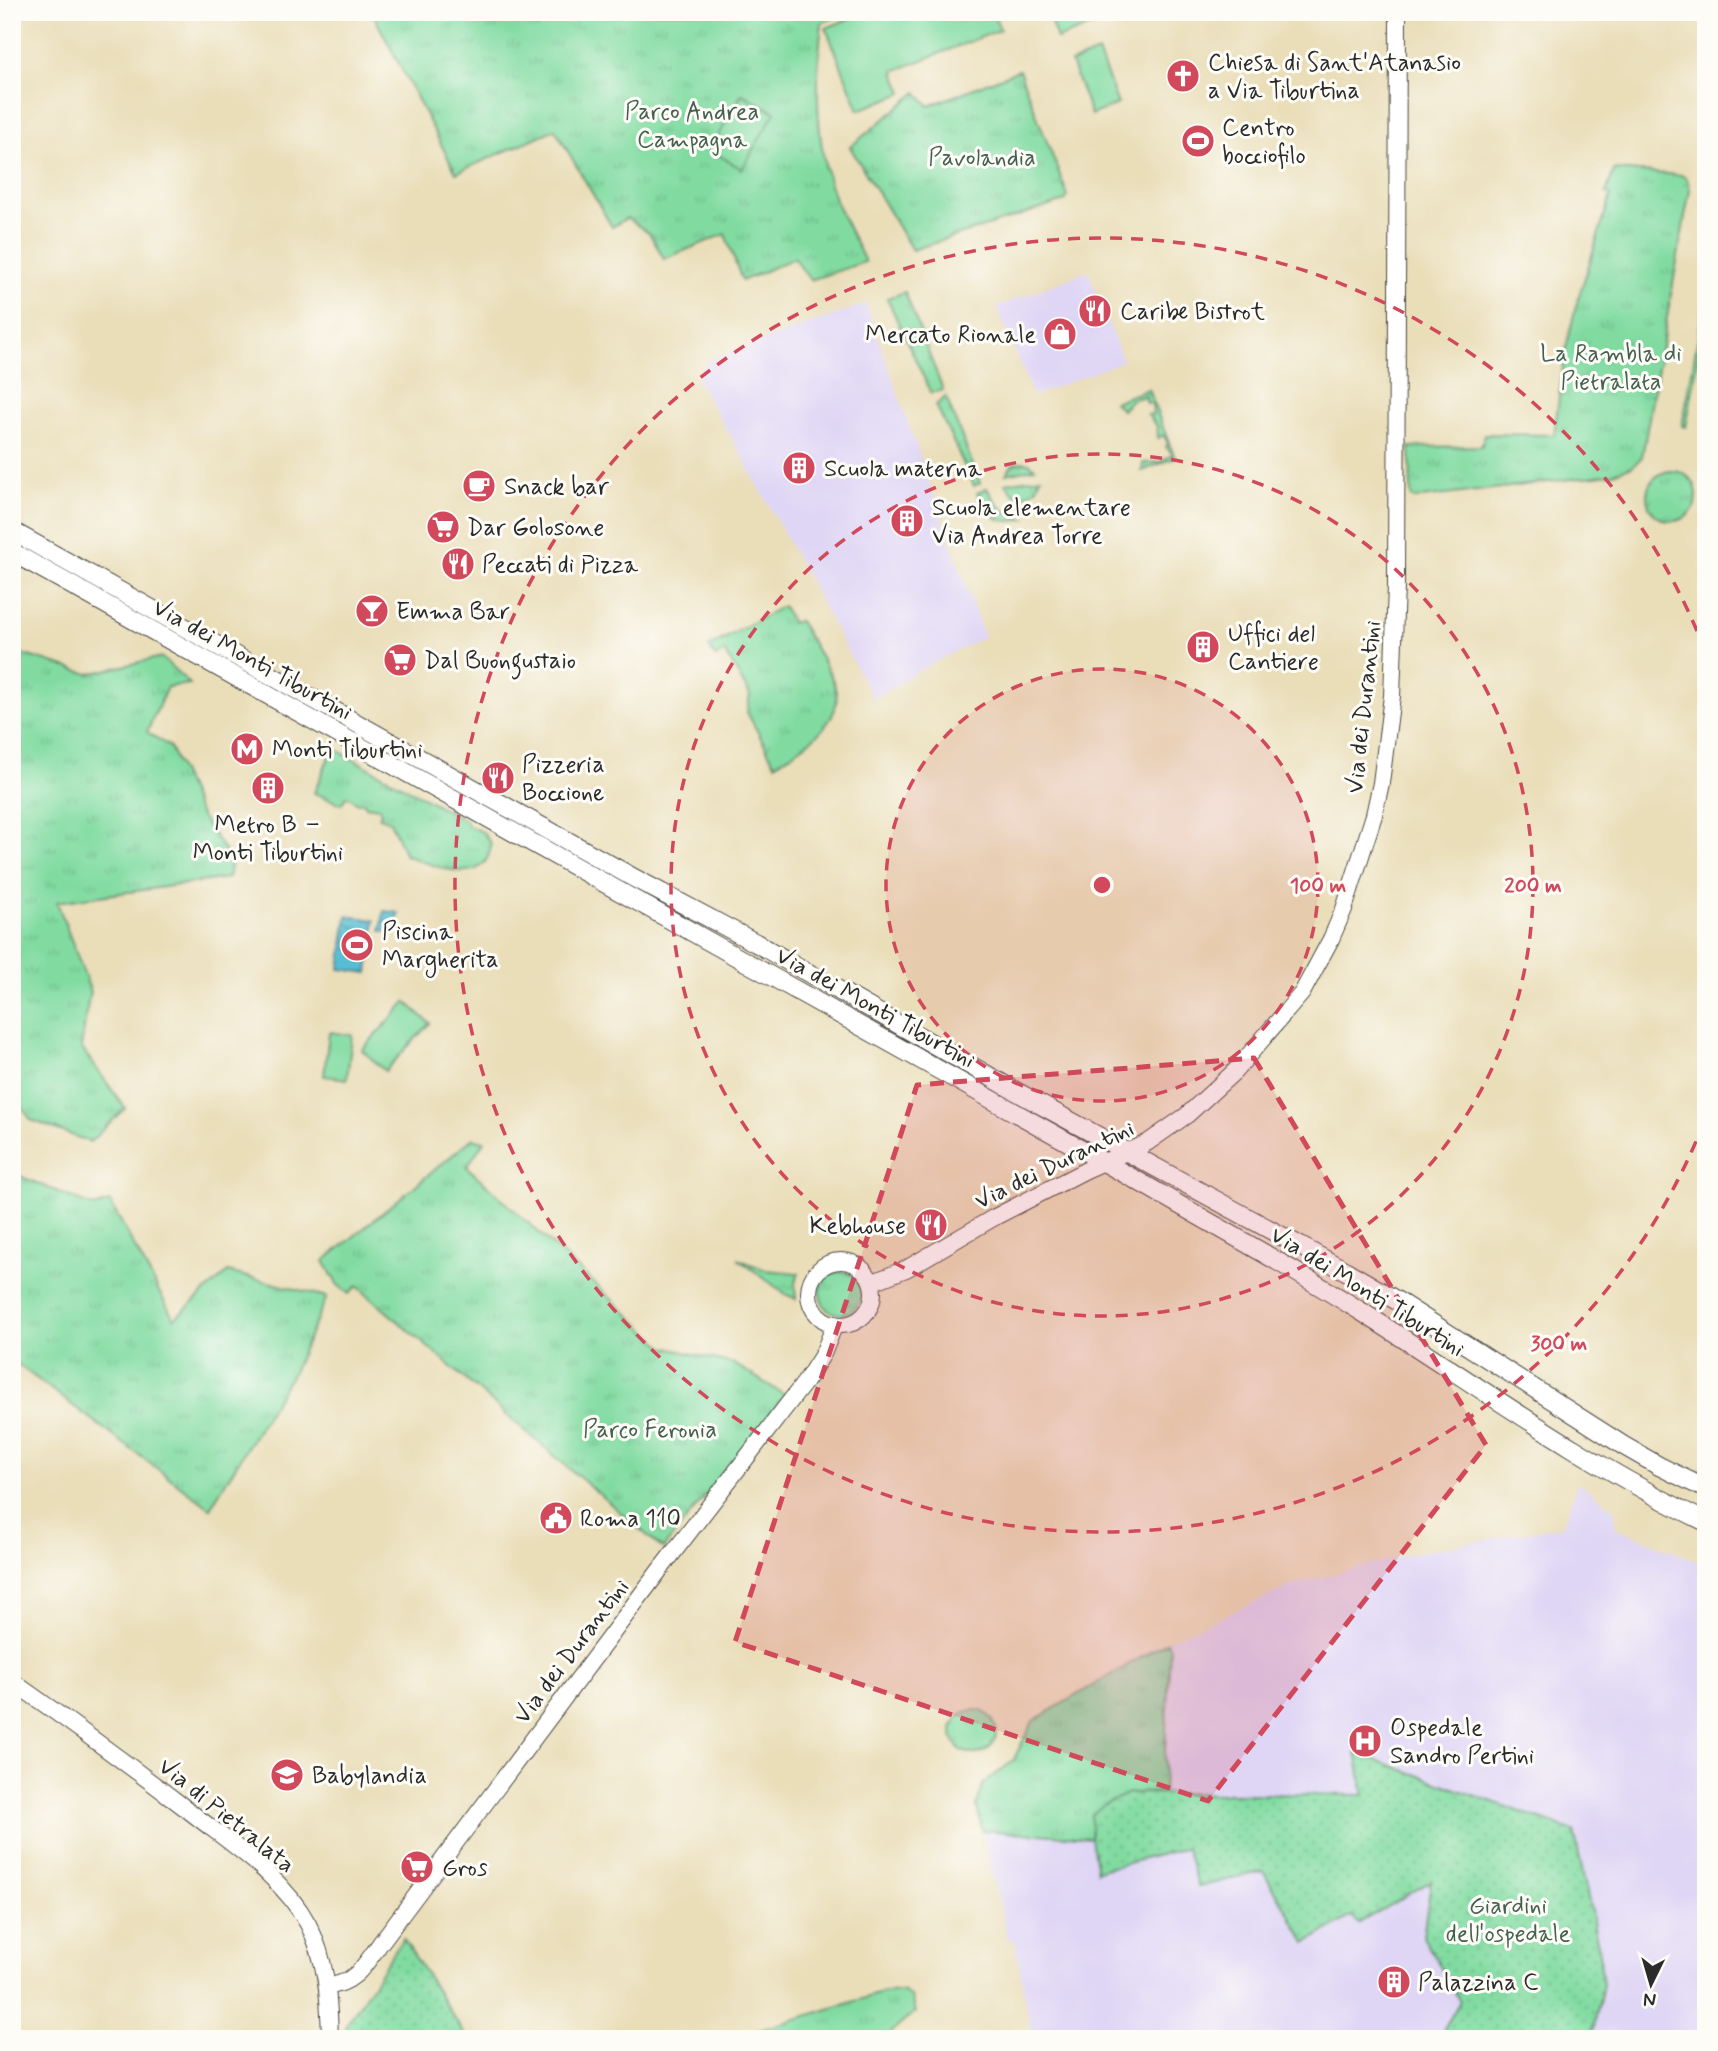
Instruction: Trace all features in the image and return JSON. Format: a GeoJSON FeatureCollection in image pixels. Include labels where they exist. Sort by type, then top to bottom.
{"type":"FeatureCollection","features":[{"type":"Feature","properties":{"kind":"main road","name":"Via dei Monti Tiburtini"},"geometry":{"type":"LineString","coordinates":[[12,531],[500,804],[744,936],[1010,1088],[1367,1283],[1595,1428],[1659,1466],[1706,1489]]}},
{"type":"Feature","properties":{"kind":"main road","name":"Via dei Monti Tiburtini"},"geometry":{"type":"LineString","coordinates":[[12,552],[1345,1301],[1590,1460],[1706,1522]]}},
{"type":"Feature","properties":{"kind":"street","name":"Via dei Durantini"},"geometry":{"type":"LineString","coordinates":[[873,1283],[906,1269],[993,1218],[1101,1162],[1152,1141],[1201,1103],[1253,1052],[1302,993],[1344,909],[1374,815],[1387,739],[1395,644],[1398,12]]}},
{"type":"Feature","properties":{"kind":"street"},"geometry":{"type":"LineString","coordinates":[[831,1262],[850,1262],[864,1269],[873,1283],[872,1302],[867,1312],[855,1321],[835,1324],[816,1314],[810,1302],[810,1287],[820,1270],[831,1262]]}},
{"type":"Feature","properties":{"kind":"street","name":"Via dei Durantini"},"geometry":{"type":"LineString","coordinates":[[327,1986],[348,1982],[374,1952],[659,1571],[805,1382],[822,1354],[835,1324]]}},
{"type":"Feature","properties":{"kind":"street","name":"Via di Pietralata"},"geometry":{"type":"LineString","coordinates":[[12,1681],[127,1763],[275,1881],[308,1925],[321,1958],[327,1986],[330,2039]]}},
{"type":"Feature","properties":{"kind":"highlighted area"},"geometry":{"type":"Polygon","coordinates":[[[1254,1058],[1486,1445],[1208,1801],[735,1642],[917,1085],[1254,1058]]]}},
{"type":"Feature","properties":{"kind":"shaded area","name":"Mercato Rionale"},"geometry":{"type":"Polygon","coordinates":[[[1088,271],[1123,361],[1033,396],[997,307],[1088,271]]]}},
{"type":"Feature","properties":{"kind":"shaded area"},"geometry":{"type":"Polygon","coordinates":[[[866,304],[984,637],[927,666],[873,699],[740,452],[697,380],[709,360],[866,304]]]}},
{"type":"Feature","properties":{"kind":"shaded area","name":"Ospedale Sandro Pertini"},"geometry":{"type":"Polygon","coordinates":[[[1578,1482],[1614,1509],[1616,1528],[1706,1565],[1706,2039],[1032,2039],[1015,1940],[1008,1940],[977,1806],[983,1784],[1013,1761],[1033,1721],[1156,1646],[1293,1585],[1423,1551],[1563,1526],[1578,1482]]]}},
{"type":"Feature","properties":{"kind":"green space","name":"Parco Andrea Campagna"},"geometry":{"type":"Polygon","coordinates":[[[372,12],[834,12],[834,18],[822,23],[818,67],[821,138],[824,161],[837,204],[865,262],[810,280],[794,258],[742,281],[725,234],[664,259],[650,234],[627,218],[612,227],[555,129],[456,173],[372,12]]]}},
{"type":"Feature","properties":{"kind":"green space"},"geometry":{"type":"Polygon","coordinates":[[[865,12],[993,12],[1000,30],[894,71],[903,93],[859,110],[826,28],[865,12]]]}},
{"type":"Feature","properties":{"kind":"green space"},"geometry":{"type":"Polygon","coordinates":[[[1047,12],[1092,12],[1096,24],[1057,39],[1047,12]]]}},
{"type":"Feature","properties":{"kind":"green space"},"geometry":{"type":"Polygon","coordinates":[[[1098,52],[1118,104],[1091,115],[1071,63],[1098,52]]]}},
{"type":"Feature","properties":{"kind":"green space","name":"Pavolandia"},"geometry":{"type":"Polygon","coordinates":[[[1019,70],[1068,196],[1065,201],[912,250],[850,147],[917,92],[929,106],[1019,70]]]}},
{"type":"Feature","properties":{"kind":"green space"},"geometry":{"type":"Polygon","coordinates":[[[742,94],[775,112],[742,169],[710,150],[742,94]]]}},
{"type":"Feature","properties":{"kind":"green space","name":"La Rambla di Pietralata"},"geometry":{"type":"Polygon","coordinates":[[[1614,170],[1681,175],[1687,179],[1690,189],[1642,457],[1633,466],[1611,474],[1414,499],[1411,496],[1410,447],[1482,446],[1484,434],[1554,435],[1565,352],[1576,306],[1611,195],[1606,193],[1614,170]]]}},
{"type":"Feature","properties":{"kind":"green space"},"geometry":{"type":"Polygon","coordinates":[[[905,292],[943,390],[931,393],[887,298],[905,292]]]}},
{"type":"Feature","properties":{"kind":"green space"},"geometry":{"type":"Polygon","coordinates":[[[1706,293],[1706,316],[1686,427],[1682,426],[1706,293]]]}},
{"type":"Feature","properties":{"kind":"green space"},"geometry":{"type":"Polygon","coordinates":[[[1148,389],[1175,458],[1142,471],[1143,463],[1160,462],[1173,454],[1166,447],[1168,443],[1163,435],[1158,438],[1157,426],[1148,415],[1153,414],[1152,403],[1147,403],[1145,396],[1131,400],[1122,410],[1114,402],[1148,389]]]}},
{"type":"Feature","properties":{"kind":"green space"},"geometry":{"type":"Polygon","coordinates":[[[946,397],[980,483],[974,486],[936,405],[946,397]]]}},
{"type":"Feature","properties":{"kind":"green space"},"geometry":{"type":"Polygon","coordinates":[[[1029,463],[1035,468],[1006,474],[1013,464],[1029,463]]]}},
{"type":"Feature","properties":{"kind":"green space"},"geometry":{"type":"Polygon","coordinates":[[[1672,471],[1690,478],[1697,496],[1690,514],[1672,521],[1654,514],[1647,496],[1654,478],[1672,471]]]}},
{"type":"Feature","properties":{"kind":"green space"},"geometry":{"type":"Polygon","coordinates":[[[1041,477],[1036,489],[1024,496],[1014,494],[1005,483],[1041,477]]]}},
{"type":"Feature","properties":{"kind":"green space"},"geometry":{"type":"Polygon","coordinates":[[[987,488],[1002,508],[1025,519],[1001,520],[990,513],[977,493],[987,488]]]}},
{"type":"Feature","properties":{"kind":"green space"},"geometry":{"type":"Polygon","coordinates":[[[783,606],[792,623],[799,621],[826,666],[835,687],[836,700],[833,713],[818,734],[775,764],[747,712],[750,695],[725,652],[715,657],[709,647],[783,606]]]}},
{"type":"Feature","properties":{"kind":"green space"},"geometry":{"type":"Polygon","coordinates":[[[12,651],[89,674],[161,657],[190,684],[167,687],[147,732],[170,747],[200,815],[231,860],[228,878],[57,902],[90,990],[81,1047],[125,1108],[90,1142],[31,1120],[12,1093],[12,651]]]}},
{"type":"Feature","properties":{"kind":"green space"},"geometry":{"type":"Polygon","coordinates":[[[322,742],[483,832],[491,844],[487,859],[479,867],[469,871],[456,871],[405,855],[390,821],[379,817],[379,808],[366,806],[364,802],[358,803],[347,796],[341,804],[314,793],[330,754],[319,748],[322,742]]]}},
{"type":"Feature","properties":{"kind":"green space"},"geometry":{"type":"Polygon","coordinates":[[[406,1002],[430,1023],[385,1071],[362,1050],[406,1002]]]}},
{"type":"Feature","properties":{"kind":"green space"},"geometry":{"type":"Polygon","coordinates":[[[329,1032],[352,1035],[347,1079],[324,1076],[329,1032]]]}},
{"type":"Feature","properties":{"kind":"green space","name":"Parco Feronia"},"geometry":{"type":"Polygon","coordinates":[[[473,1138],[484,1141],[467,1167],[664,1347],[734,1364],[785,1395],[663,1549],[357,1286],[349,1294],[337,1284],[324,1261],[473,1138]]]}},
{"type":"Feature","properties":{"kind":"green space"},"geometry":{"type":"Polygon","coordinates":[[[15,1174],[94,1207],[110,1202],[174,1319],[228,1272],[327,1297],[293,1372],[210,1508],[12,1360],[12,1179],[15,1174]]]}},
{"type":"Feature","properties":{"kind":"green space"},"geometry":{"type":"Polygon","coordinates":[[[738,1259],[766,1270],[799,1273],[795,1283],[796,1299],[787,1295],[738,1259]]]}},
{"type":"Feature","properties":{"kind":"green space"},"geometry":{"type":"Polygon","coordinates":[[[841,1272],[856,1278],[862,1293],[856,1308],[841,1314],[826,1308],[820,1293],[826,1278],[841,1272]]]}},
{"type":"Feature","properties":{"kind":"green space"},"geometry":{"type":"Polygon","coordinates":[[[1167,1642],[1170,1648],[1163,1792],[1129,1793],[1091,1815],[1091,1838],[982,1830],[977,1806],[983,1784],[1013,1761],[1033,1721],[1167,1642]]]}},
{"type":"Feature","properties":{"kind":"green space"},"geometry":{"type":"Polygon","coordinates":[[[974,1710],[990,1716],[996,1732],[990,1748],[974,1754],[958,1748],[952,1732],[958,1716],[974,1710]]]}},
{"type":"Feature","properties":{"kind":"green space","name":"Giardini dell'ospedale"},"geometry":{"type":"Polygon","coordinates":[[[1356,1753],[1574,1831],[1598,1945],[1603,1985],[1591,2039],[1438,2039],[1460,2001],[1423,1937],[1431,1881],[1359,1923],[1352,1916],[1306,1943],[1263,1871],[1198,1887],[1186,1848],[1097,1871],[1091,1838],[1091,1815],[1103,1805],[1129,1793],[1364,1795],[1356,1753]]]}},
{"type":"Feature","properties":{"kind":"green space"},"geometry":{"type":"Polygon","coordinates":[[[403,1938],[467,2038],[344,2039],[346,2025],[403,1938]]]}},
{"type":"Feature","properties":{"kind":"green space"},"geometry":{"type":"Polygon","coordinates":[[[903,1991],[911,1998],[915,2012],[884,2039],[730,2039],[885,1992],[903,1991]]]}},
{"type":"Feature","properties":{"kind":"water","name":"Piscina Margherita"},"geometry":{"type":"Polygon","coordinates":[[[384,911],[399,913],[395,933],[381,931],[384,911]]]}},
{"type":"Feature","properties":{"kind":"water","name":"Piscina Margherita"},"geometry":{"type":"Polygon","coordinates":[[[347,916],[375,920],[368,973],[340,969],[347,916]]]}},
{"type":"Feature","properties":{"kind":"place","name":"Chiesa di Sant'Atanasio a Via Tiburtina"},"geometry":{"type":"Point","coordinates":[1183,76]}},
{"type":"Feature","properties":{"kind":"place","name":"Centro bocciofilo"},"geometry":{"type":"Point","coordinates":[1198,141]}},
{"type":"Feature","properties":{"kind":"place","name":"Caribe Bistrot"},"geometry":{"type":"Point","coordinates":[1095,311]}},
{"type":"Feature","properties":{"kind":"place","name":"Mercato Rionale"},"geometry":{"type":"Point","coordinates":[1060,334]}},
{"type":"Feature","properties":{"kind":"place","name":"Scuola materna"},"geometry":{"type":"Point","coordinates":[799,468]}},
{"type":"Feature","properties":{"kind":"place","name":"Snack bar"},"geometry":{"type":"Point","coordinates":[479,486]}},
{"type":"Feature","properties":{"kind":"place","name":"Scuola elementare Via Andrea Torre"},"geometry":{"type":"Point","coordinates":[907,521]}},
{"type":"Feature","properties":{"kind":"place","name":"Dar Golosone"},"geometry":{"type":"Point","coordinates":[443,527]}},
{"type":"Feature","properties":{"kind":"place","name":"Peccati di Pizza"},"geometry":{"type":"Point","coordinates":[458,564]}},
{"type":"Feature","properties":{"kind":"place","name":"Emma Bar"},"geometry":{"type":"Point","coordinates":[372,611]}},
{"type":"Feature","properties":{"kind":"place","name":"Uffici del Cantiere"},"geometry":{"type":"Point","coordinates":[1203,647]}},
{"type":"Feature","properties":{"kind":"place","name":"Dal Buongustaio"},"geometry":{"type":"Point","coordinates":[400,660]}},
{"type":"Feature","properties":{"kind":"place","name":"Monti Tiburtini"},"geometry":{"type":"Point","coordinates":[247,749]}},
{"type":"Feature","properties":{"kind":"place","name":"Pizzeria Boccione"},"geometry":{"type":"Point","coordinates":[498,778]}},
{"type":"Feature","properties":{"kind":"place","name":"Metro B – Monti Tiburtini"},"geometry":{"type":"Point","coordinates":[268,788]}},
{"type":"Feature","properties":{"kind":"place","name":"Piscina Margherita"},"geometry":{"type":"Point","coordinates":[357,945]}},
{"type":"Feature","properties":{"kind":"place","name":"Kebhouse"},"geometry":{"type":"Point","coordinates":[931,1225]}},
{"type":"Feature","properties":{"kind":"place","name":"Roma 110"},"geometry":{"type":"Point","coordinates":[556,1518]}},
{"type":"Feature","properties":{"kind":"place","name":"Ospedale Sandro Pertini"},"geometry":{"type":"Point","coordinates":[1365,1741]}},
{"type":"Feature","properties":{"kind":"place","name":"Babylandia"},"geometry":{"type":"Point","coordinates":[287,1775]}},
{"type":"Feature","properties":{"kind":"place","name":"Gros"},"geometry":{"type":"Point","coordinates":[417,1867]}},
{"type":"Feature","properties":{"kind":"place","name":"Palazzina C"},"geometry":{"type":"Point","coordinates":[1394,1982]}}]}
